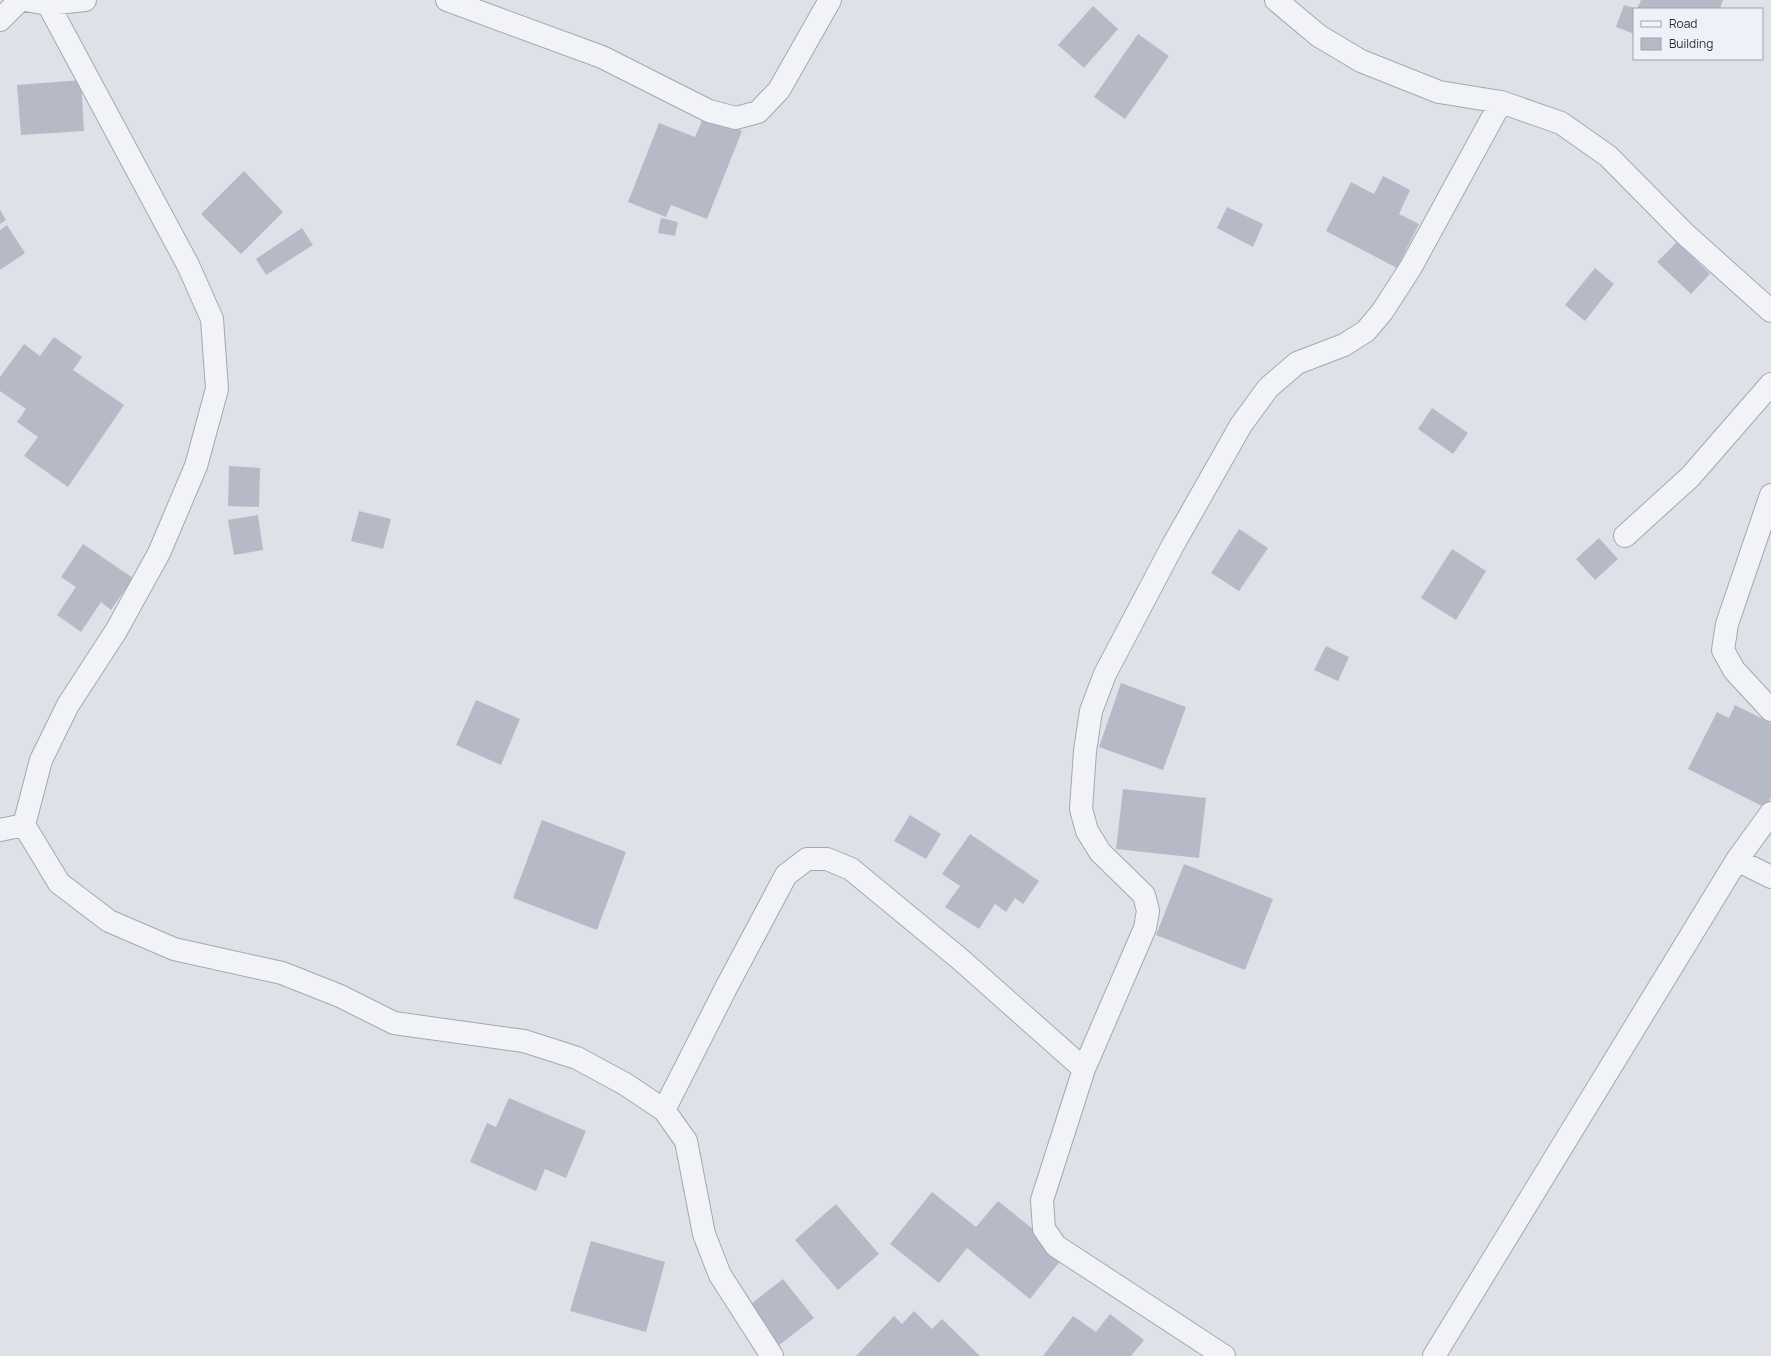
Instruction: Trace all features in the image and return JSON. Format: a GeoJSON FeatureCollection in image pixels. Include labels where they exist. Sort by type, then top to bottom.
{"type":"FeatureCollection","features":[{"type":"Feature","properties":{"kind":"street"},"geometry":{"type":"LineString","coordinates":[[0,20],[20,0]]}},
{"type":"Feature","properties":{"kind":"street"},"geometry":{"type":"LineString","coordinates":[[25,0],[48,4],[85,0]]}},
{"type":"Feature","properties":{"kind":"street"},"geometry":{"type":"LineString","coordinates":[[447,0],[602,57],[709,111],[736,118],[758,112],[779,90],[830,0]]}},
{"type":"Feature","properties":{"kind":"street"},"geometry":{"type":"LineString","coordinates":[[1276,0],[1318,36],[1360,61],[1439,92],[1501,102],[1561,122],[1608,156],[1685,234],[1771,311]]}},
{"type":"Feature","properties":{"kind":"street"},"geometry":{"type":"LineString","coordinates":[[48,4],[188,265],[212,319],[217,389],[196,466],[162,546],[116,631],[68,705],[41,760],[24,825],[59,883],[109,921],[174,949],[282,973],[340,996],[394,1023],[524,1041],[577,1058],[625,1084],[664,1110],[686,1141],[704,1234],[720,1275],[772,1356]]}},
{"type":"Feature","properties":{"kind":"street"},"geometry":{"type":"LineString","coordinates":[[1224,1356],[1056,1246],[1044,1229],[1042,1200],[1084,1069],[1145,928],[1148,911],[1144,895],[1100,852],[1087,831],[1081,809],[1085,751],[1091,711],[1105,674],[1174,545],[1242,425],[1268,388],[1297,363],[1344,345],[1366,331],[1382,312],[1411,267],[1501,102]]}},
{"type":"Feature","properties":{"kind":"street"},"geometry":{"type":"LineString","coordinates":[[1625,536],[1690,477],[1771,384]]}},
{"type":"Feature","properties":{"kind":"street"},"geometry":{"type":"LineString","coordinates":[[1771,495],[1727,624],[1723,650],[1734,670],[1771,710]]}},
{"type":"Feature","properties":{"kind":"street"},"geometry":{"type":"LineString","coordinates":[[1434,1356],[1737,860],[1771,812]]}},
{"type":"Feature","properties":{"kind":"street"},"geometry":{"type":"LineString","coordinates":[[0,830],[24,825]]}},
{"type":"Feature","properties":{"kind":"street"},"geometry":{"type":"LineString","coordinates":[[664,1110],[727,986],[786,875],[807,859],[827,860],[852,869],[960,959],[1084,1069]]}},
{"type":"Feature","properties":{"kind":"street"},"geometry":{"type":"LineString","coordinates":[[1737,860],[1771,877]]}},
{"type":"Feature","properties":{"kind":"building"},"geometry":{"type":"Polygon","coordinates":[[[1641,0],[1723,0],[1720,8],[1637,8],[1641,0]]]}},
{"type":"Feature","properties":{"kind":"building"},"geometry":{"type":"Polygon","coordinates":[[[1624,5],[1634,8],[1633,34],[1616,27],[1624,5]]]}},
{"type":"Feature","properties":{"kind":"building"},"geometry":{"type":"Polygon","coordinates":[[[1093,6],[1118,29],[1084,68],[1058,45],[1093,6]]]}},
{"type":"Feature","properties":{"kind":"building"},"geometry":{"type":"Polygon","coordinates":[[[1138,34],[1169,56],[1125,119],[1094,97],[1138,34]]]}},
{"type":"Feature","properties":{"kind":"building"},"geometry":{"type":"Polygon","coordinates":[[[81,80],[84,131],[21,135],[17,85],[81,80]]]}},
{"type":"Feature","properties":{"kind":"building"},"geometry":{"type":"Polygon","coordinates":[[[704,116],[742,131],[707,219],[671,205],[666,217],[628,202],[659,123],[695,137],[704,116]]]}},
{"type":"Feature","properties":{"kind":"building"},"geometry":{"type":"Polygon","coordinates":[[[244,171],[283,212],[241,254],[201,214],[244,171]]]}},
{"type":"Feature","properties":{"kind":"building"},"geometry":{"type":"Polygon","coordinates":[[[1383,176],[1410,190],[1399,214],[1419,224],[1397,268],[1326,231],[1351,182],[1374,194],[1383,176]]]}},
{"type":"Feature","properties":{"kind":"building"},"geometry":{"type":"Polygon","coordinates":[[[1227,207],[1263,224],[1253,247],[1217,228],[1227,207]]]}},
{"type":"Feature","properties":{"kind":"building"},"geometry":{"type":"Polygon","coordinates":[[[0,210],[6,220],[0,224],[0,210]]]}},
{"type":"Feature","properties":{"kind":"building"},"geometry":{"type":"Polygon","coordinates":[[[661,218],[678,222],[675,236],[658,233],[661,218]]]}},
{"type":"Feature","properties":{"kind":"building"},"geometry":{"type":"Polygon","coordinates":[[[7,225],[25,253],[0,270],[0,230],[7,225]]]}},
{"type":"Feature","properties":{"kind":"building"},"geometry":{"type":"Polygon","coordinates":[[[302,228],[313,245],[266,275],[256,259],[302,228]]]}},
{"type":"Feature","properties":{"kind":"building"},"geometry":{"type":"Polygon","coordinates":[[[1677,242],[1710,274],[1691,294],[1657,262],[1677,242]]]}},
{"type":"Feature","properties":{"kind":"building"},"geometry":{"type":"Polygon","coordinates":[[[1595,268],[1614,284],[1585,321],[1565,305],[1595,268]]]}},
{"type":"Feature","properties":{"kind":"building"},"geometry":{"type":"Polygon","coordinates":[[[54,337],[82,357],[73,370],[124,405],[68,487],[24,456],[38,437],[17,422],[26,409],[0,391],[0,377],[24,344],[40,356],[54,337]]]}},
{"type":"Feature","properties":{"kind":"building"},"geometry":{"type":"Polygon","coordinates":[[[1432,408],[1468,433],[1453,454],[1418,429],[1432,408]]]}},
{"type":"Feature","properties":{"kind":"building"},"geometry":{"type":"Polygon","coordinates":[[[229,466],[260,468],[259,507],[228,506],[229,466]]]}},
{"type":"Feature","properties":{"kind":"building"},"geometry":{"type":"Polygon","coordinates":[[[359,511],[391,519],[383,549],[351,541],[359,511]]]}},
{"type":"Feature","properties":{"kind":"building"},"geometry":{"type":"Polygon","coordinates":[[[258,515],[263,550],[234,555],[228,520],[258,515]]]}},
{"type":"Feature","properties":{"kind":"building"},"geometry":{"type":"Polygon","coordinates":[[[1239,529],[1268,548],[1239,591],[1211,573],[1239,529]]]}},
{"type":"Feature","properties":{"kind":"building"},"geometry":{"type":"Polygon","coordinates":[[[1599,538],[1618,559],[1595,580],[1576,559],[1599,538]]]}},
{"type":"Feature","properties":{"kind":"building"},"geometry":{"type":"Polygon","coordinates":[[[83,544],[133,578],[111,610],[101,602],[81,632],[57,615],[76,587],[61,577],[83,544]]]}},
{"type":"Feature","properties":{"kind":"building"},"geometry":{"type":"Polygon","coordinates":[[[1452,549],[1486,571],[1456,620],[1421,598],[1452,549]]]}},
{"type":"Feature","properties":{"kind":"building"},"geometry":{"type":"Polygon","coordinates":[[[1326,646],[1349,657],[1338,681],[1314,670],[1326,646]]]}},
{"type":"Feature","properties":{"kind":"building"},"geometry":{"type":"Polygon","coordinates":[[[1121,683],[1186,707],[1163,770],[1099,747],[1121,683]]]}},
{"type":"Feature","properties":{"kind":"building"},"geometry":{"type":"Polygon","coordinates":[[[476,700],[520,719],[501,765],[456,745],[476,700]]]}},
{"type":"Feature","properties":{"kind":"building"},"geometry":{"type":"Polygon","coordinates":[[[1735,705],[1771,723],[1771,797],[1766,808],[1688,769],[1717,712],[1729,718],[1735,705]]]}},
{"type":"Feature","properties":{"kind":"building"},"geometry":{"type":"Polygon","coordinates":[[[1123,789],[1206,798],[1199,858],[1116,849],[1123,789]]]}},
{"type":"Feature","properties":{"kind":"building"},"geometry":{"type":"Polygon","coordinates":[[[910,815],[941,834],[926,859],[894,841],[910,815]]]}},
{"type":"Feature","properties":{"kind":"building"},"geometry":{"type":"Polygon","coordinates":[[[542,820],[626,852],[597,930],[513,898],[542,820]]]}},
{"type":"Feature","properties":{"kind":"building"},"geometry":{"type":"Polygon","coordinates":[[[970,834],[1039,881],[1023,904],[1015,898],[1006,912],[995,904],[979,929],[945,907],[960,886],[942,874],[970,834]]]}},
{"type":"Feature","properties":{"kind":"building"},"geometry":{"type":"Polygon","coordinates":[[[1184,864],[1273,899],[1245,970],[1156,935],[1184,864]]]}},
{"type":"Feature","properties":{"kind":"building"},"geometry":{"type":"Polygon","coordinates":[[[509,1098],[586,1131],[566,1178],[545,1169],[536,1191],[470,1162],[487,1123],[496,1127],[509,1098]]]}},
{"type":"Feature","properties":{"kind":"building"},"geometry":{"type":"Polygon","coordinates":[[[932,1192],[976,1227],[998,1201],[1065,1255],[1030,1299],[967,1248],[939,1283],[890,1244],[932,1192]]]}},
{"type":"Feature","properties":{"kind":"building"},"geometry":{"type":"Polygon","coordinates":[[[836,1204],[879,1254],[838,1290],[795,1240],[836,1204]]]}},
{"type":"Feature","properties":{"kind":"building"},"geometry":{"type":"Polygon","coordinates":[[[591,1241],[665,1262],[646,1332],[570,1311],[591,1241]]]}},
{"type":"Feature","properties":{"kind":"building"},"geometry":{"type":"Polygon","coordinates":[[[783,1279],[814,1318],[778,1346],[747,1307],[783,1279]]]}},
{"type":"Feature","properties":{"kind":"building"},"geometry":{"type":"Polygon","coordinates":[[[914,1311],[932,1329],[942,1319],[980,1356],[856,1356],[894,1316],[902,1324],[914,1311]]]}},
{"type":"Feature","properties":{"kind":"building"},"geometry":{"type":"Polygon","coordinates":[[[1110,1314],[1144,1340],[1131,1356],[1043,1356],[1073,1316],[1096,1332],[1110,1314]]]}}]}
